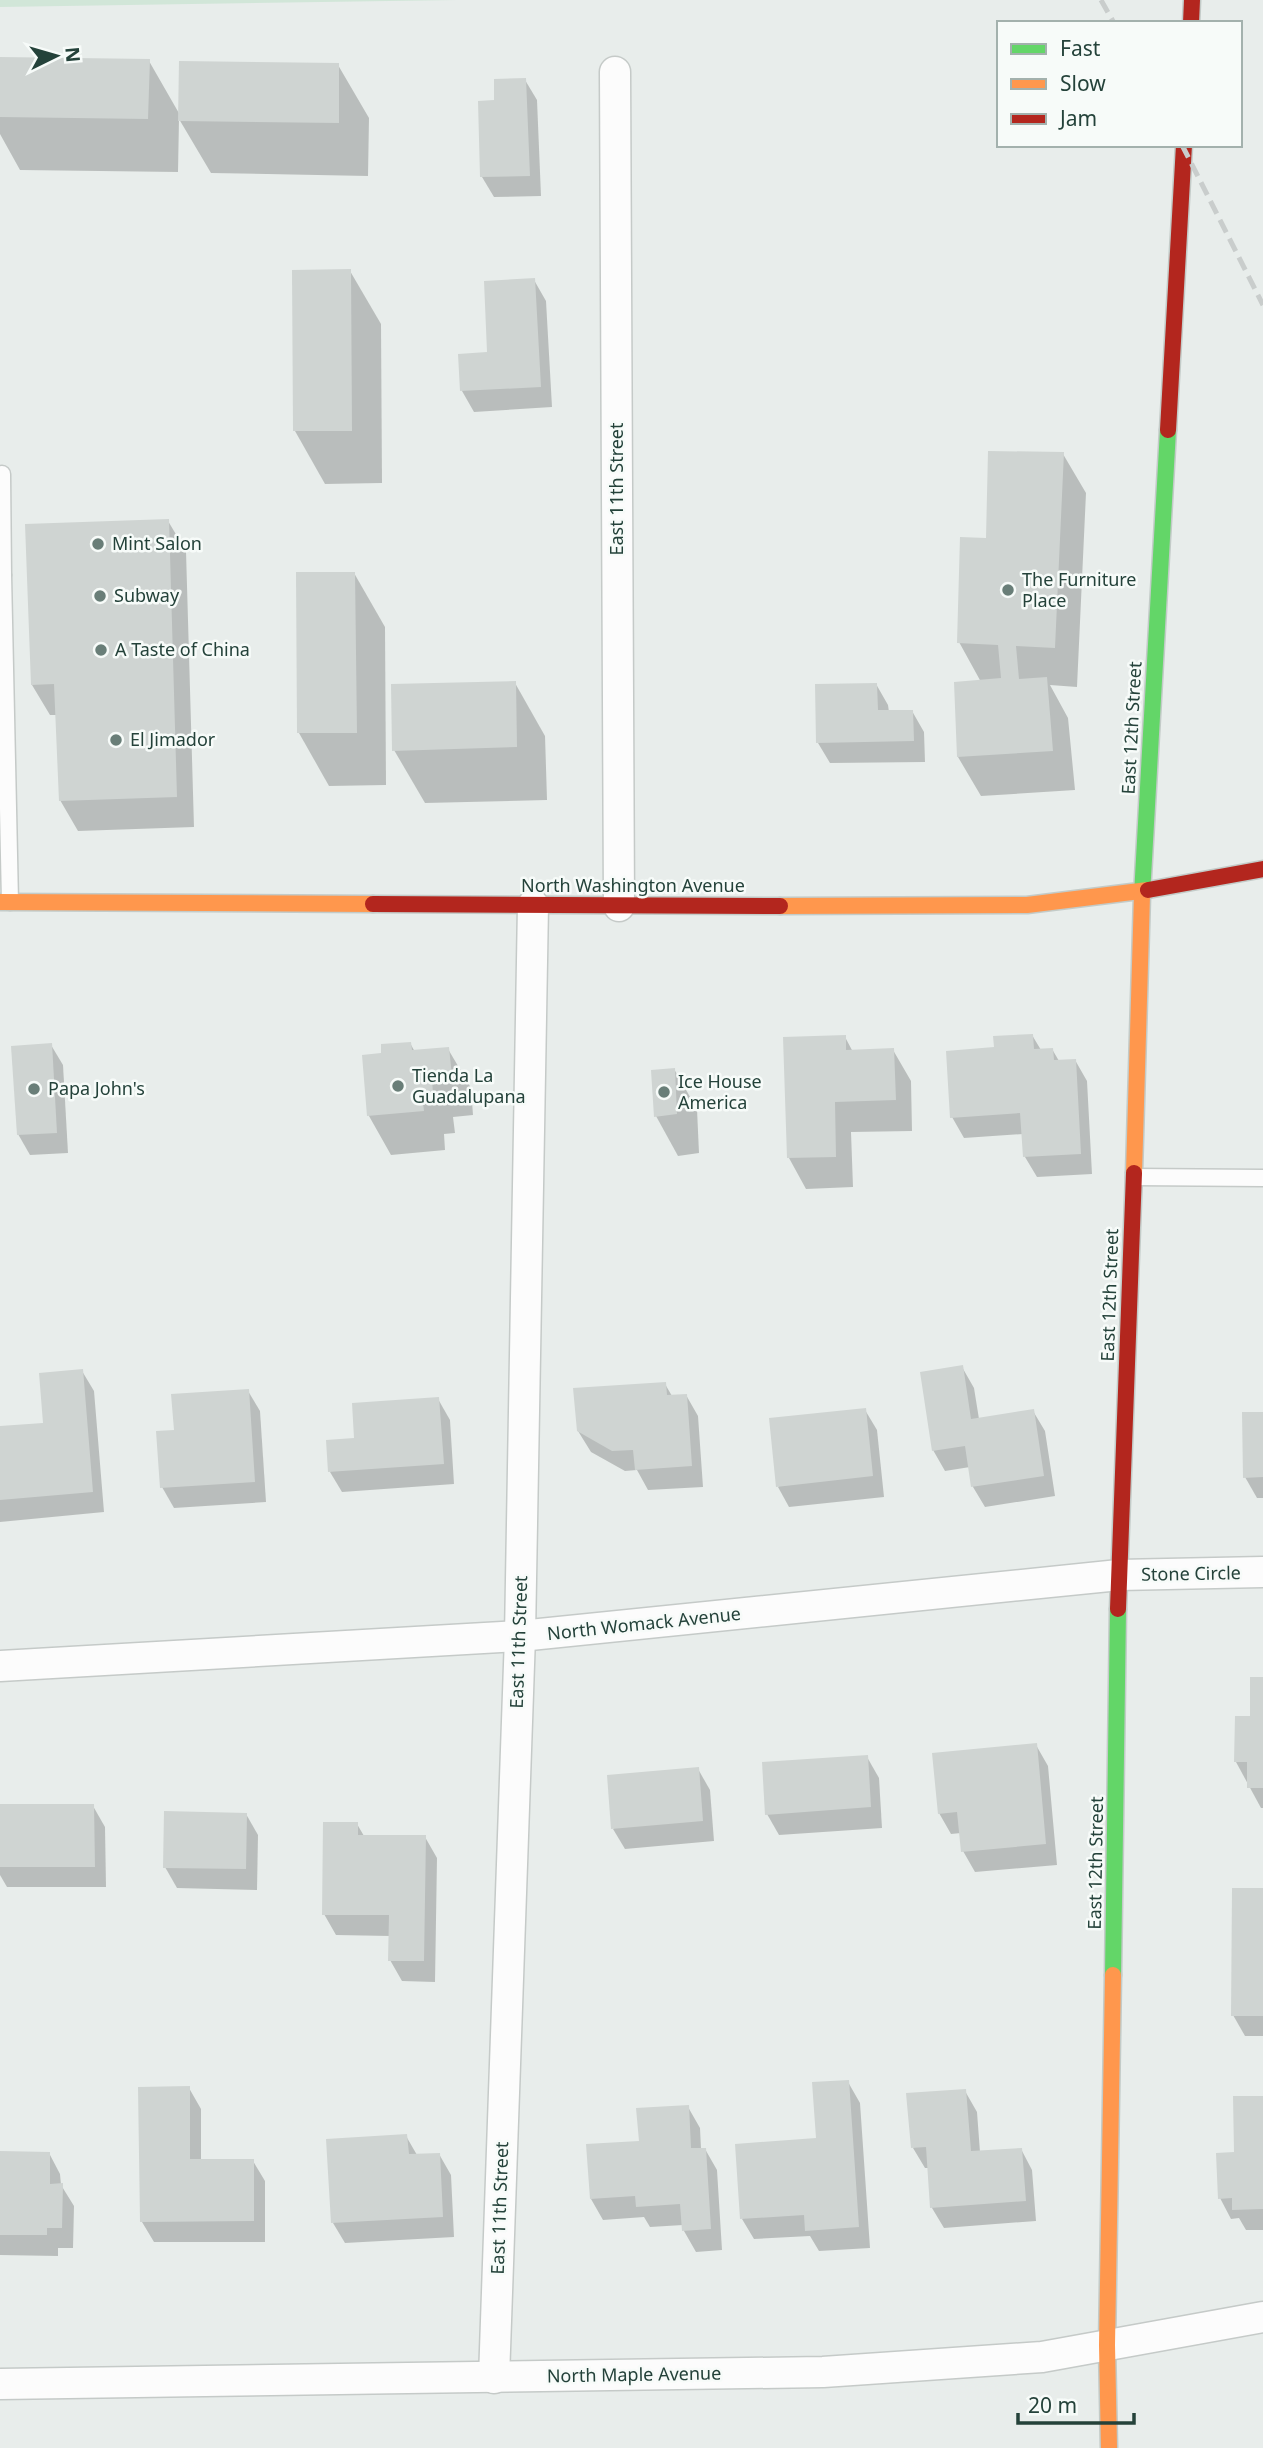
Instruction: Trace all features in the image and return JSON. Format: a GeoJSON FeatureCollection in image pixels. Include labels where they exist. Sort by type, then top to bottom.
{"type":"FeatureCollection","features":[{"type":"Feature","properties":{"kind":"street"},"geometry":{"type":"LineString","coordinates":[[1191,21],[1192,0]]}},
{"type":"Feature","properties":{"kind":"street","name":"East 11th Street"},"geometry":{"type":"LineString","coordinates":[[615,72],[619,906]]}},
{"type":"Feature","properties":{"kind":"street","name":"East 12th Street"},"geometry":{"type":"LineString","coordinates":[[1109,2448],[1107,2345],[1119,1576],[1142,891],[1184,147]]}},
{"type":"Feature","properties":{"kind":"street","name":"North Washington Avenue"},"geometry":{"type":"LineString","coordinates":[[5,902],[619,906],[1027,905],[1142,891],[1263,869]]}},
{"type":"Feature","properties":{"kind":"street","name":"East 11th Street"},"geometry":{"type":"LineString","coordinates":[[494,2378],[520,1636],[533,905]]}},
{"type":"Feature","properties":{"kind":"street","name":"Stone Circle"},"geometry":{"type":"LineString","coordinates":[[1119,1576],[1263,1572]]}},
{"type":"Feature","properties":{"kind":"street","name":"North Womack Avenue"},"geometry":{"type":"LineString","coordinates":[[0,1667],[520,1636],[1119,1576]]}},
{"type":"Feature","properties":{"kind":"street","name":"North Maple Avenue"},"geometry":{"type":"LineString","coordinates":[[0,2384],[823,2371],[1042,2357],[1263,2316]]}},
{"type":"Feature","properties":{"kind":"lane"},"geometry":{"type":"LineString","coordinates":[[2,474],[5,902]]}},
{"type":"Feature","properties":{"kind":"lane"},"geometry":{"type":"LineString","coordinates":[[1134,1177],[1263,1178]]}},
{"type":"Feature","properties":{"kind":"green space"},"geometry":{"type":"Polygon","coordinates":[[[0,0],[457,0],[0,7],[0,0]]]}},
{"type":"Feature","properties":{"kind":"building"},"geometry":{"type":"Polygon","coordinates":[[[0,57],[150,59],[148,119],[0,117],[0,57]]]}},
{"type":"Feature","properties":{"kind":"building"},"geometry":{"type":"Polygon","coordinates":[[[179,61],[339,63],[339,123],[178,121],[179,61]]]}},
{"type":"Feature","properties":{"kind":"building"},"geometry":{"type":"Polygon","coordinates":[[[526,78],[530,176],[480,177],[478,101],[494,100],[494,79],[526,78]]]}},
{"type":"Feature","properties":{"kind":"building"},"geometry":{"type":"Polygon","coordinates":[[[351,269],[352,431],[293,431],[292,270],[351,269]]]}},
{"type":"Feature","properties":{"kind":"building"},"geometry":{"type":"Polygon","coordinates":[[[535,278],[541,387],[460,391],[458,354],[487,352],[484,281],[535,278]]]}},
{"type":"Feature","properties":{"kind":"building","name":"The Furniture Place"},"geometry":{"type":"Polygon","coordinates":[[[988,451],[1064,452],[1055,648],[1016,646],[1019,679],[1047,677],[1053,751],[957,757],[954,682],[1001,678],[998,645],[957,643],[960,537],[986,538],[988,451]]]}},
{"type":"Feature","properties":{"kind":"building"},"geometry":{"type":"Polygon","coordinates":[[[169,519],[177,797],[59,801],[54,684],[31,685],[25,524],[169,519]]]}},
{"type":"Feature","properties":{"kind":"building"},"geometry":{"type":"Polygon","coordinates":[[[296,572],[355,572],[357,733],[297,733],[296,572]]]}},
{"type":"Feature","properties":{"kind":"building"},"geometry":{"type":"Polygon","coordinates":[[[516,681],[517,747],[392,751],[391,684],[516,681]]]}},
{"type":"Feature","properties":{"kind":"building"},"geometry":{"type":"Polygon","coordinates":[[[877,683],[878,710],[913,710],[914,741],[816,743],[815,684],[877,683]]]}},
{"type":"Feature","properties":{"kind":"building"},"geometry":{"type":"Polygon","coordinates":[[[1033,1034],[1034,1049],[1053,1048],[1054,1060],[1076,1059],[1081,1154],[1023,1157],[1020,1113],[950,1118],[946,1051],[994,1047],[993,1036],[1033,1034]]]}},
{"type":"Feature","properties":{"kind":"building"},"geometry":{"type":"Polygon","coordinates":[[[846,1035],[846,1050],[894,1048],[896,1100],[835,1102],[836,1157],[787,1158],[783,1037],[846,1035]]]}},
{"type":"Feature","properties":{"kind":"building","name":"Tienda La Guadalupana"},"geometry":{"type":"Polygon","coordinates":[[[411,1042],[412,1050],[449,1047],[452,1076],[432,1078],[433,1094],[422,1095],[424,1111],[367,1116],[362,1055],[381,1053],[381,1044],[411,1042]]]}},
{"type":"Feature","properties":{"kind":"building","name":"Papa John's"},"geometry":{"type":"Polygon","coordinates":[[[52,1043],[57,1133],[17,1135],[11,1046],[52,1043]]]}},
{"type":"Feature","properties":{"kind":"building","name":"Ice House America"},"geometry":{"type":"Polygon","coordinates":[[[675,1068],[677,1114],[654,1117],[651,1070],[675,1068]]]}},
{"type":"Feature","properties":{"kind":"building"},"geometry":{"type":"Polygon","coordinates":[[[963,1365],[971,1419],[1034,1409],[1044,1476],[971,1487],[965,1446],[932,1451],[920,1372],[963,1365]]]}},
{"type":"Feature","properties":{"kind":"building"},"geometry":{"type":"Polygon","coordinates":[[[83,1369],[93,1492],[0,1500],[0,1426],[43,1423],[39,1373],[83,1369]]]}},
{"type":"Feature","properties":{"kind":"building"},"geometry":{"type":"Polygon","coordinates":[[[666,1382],[667,1395],[687,1394],[692,1466],[635,1470],[633,1450],[612,1451],[577,1431],[573,1388],[666,1382]]]}},
{"type":"Feature","properties":{"kind":"building"},"geometry":{"type":"Polygon","coordinates":[[[249,1389],[255,1482],[160,1488],[156,1431],[174,1430],[171,1394],[249,1389]]]}},
{"type":"Feature","properties":{"kind":"building"},"geometry":{"type":"Polygon","coordinates":[[[439,1397],[444,1464],[328,1472],[326,1440],[354,1438],[352,1403],[439,1397]]]}},
{"type":"Feature","properties":{"kind":"building"},"geometry":{"type":"Polygon","coordinates":[[[866,1408],[873,1476],[776,1487],[769,1418],[866,1408]]]}},
{"type":"Feature","properties":{"kind":"building"},"geometry":{"type":"Polygon","coordinates":[[[1242,1412],[1263,1412],[1263,1477],[1243,1478],[1242,1412]]]}},
{"type":"Feature","properties":{"kind":"building"},"geometry":{"type":"Polygon","coordinates":[[[1250,1677],[1263,1677],[1263,1788],[1247,1788],[1247,1762],[1234,1762],[1235,1716],[1250,1716],[1250,1677]]]}},
{"type":"Feature","properties":{"kind":"building"},"geometry":{"type":"Polygon","coordinates":[[[1037,1743],[1046,1844],[961,1852],[957,1812],[938,1814],[932,1753],[1037,1743]]]}},
{"type":"Feature","properties":{"kind":"building"},"geometry":{"type":"Polygon","coordinates":[[[868,1755],[871,1807],[765,1815],[762,1762],[868,1755]]]}},
{"type":"Feature","properties":{"kind":"building"},"geometry":{"type":"Polygon","coordinates":[[[699,1767],[703,1821],[611,1829],[607,1775],[699,1767]]]}},
{"type":"Feature","properties":{"kind":"building"},"geometry":{"type":"Polygon","coordinates":[[[0,1804],[94,1804],[95,1867],[0,1867],[0,1804]]]}},
{"type":"Feature","properties":{"kind":"building"},"geometry":{"type":"Polygon","coordinates":[[[164,1811],[247,1813],[246,1869],[163,1868],[164,1811]]]}},
{"type":"Feature","properties":{"kind":"building"},"geometry":{"type":"Polygon","coordinates":[[[323,1822],[358,1822],[358,1835],[426,1835],[424,1961],[388,1961],[389,1915],[322,1915],[323,1822]]]}},
{"type":"Feature","properties":{"kind":"building"},"geometry":{"type":"Polygon","coordinates":[[[1232,1888],[1263,1888],[1263,2016],[1231,2016],[1232,1888]]]}},
{"type":"Feature","properties":{"kind":"building"},"geometry":{"type":"Polygon","coordinates":[[[849,2080],[859,2227],[805,2231],[804,2215],[740,2219],[735,2144],[816,2138],[812,2082],[849,2080]]]}},
{"type":"Feature","properties":{"kind":"building"},"geometry":{"type":"Polygon","coordinates":[[[190,2086],[190,2159],[254,2159],[254,2221],[140,2222],[138,2087],[190,2086]]]}},
{"type":"Feature","properties":{"kind":"building"},"geometry":{"type":"Polygon","coordinates":[[[966,2089],[971,2151],[1022,2148],[1026,2201],[930,2208],[926,2147],[911,2148],[906,2093],[966,2089]]]}},
{"type":"Feature","properties":{"kind":"building"},"geometry":{"type":"Polygon","coordinates":[[[1233,2096],[1263,2096],[1263,2209],[1232,2210],[1232,2198],[1218,2199],[1216,2153],[1234,2152],[1233,2096]]]}},
{"type":"Feature","properties":{"kind":"building"},"geometry":{"type":"Polygon","coordinates":[[[689,2105],[691,2148],[706,2148],[711,2229],[682,2231],[680,2204],[636,2207],[635,2196],[590,2199],[586,2144],[639,2141],[636,2108],[689,2105]]]}},
{"type":"Feature","properties":{"kind":"building"},"geometry":{"type":"Polygon","coordinates":[[[407,2134],[409,2154],[440,2153],[443,2217],[331,2223],[326,2139],[407,2134]]]}},
{"type":"Feature","properties":{"kind":"building"},"geometry":{"type":"Polygon","coordinates":[[[0,2151],[50,2152],[50,2184],[63,2183],[62,2228],[47,2228],[47,2235],[0,2235],[0,2151]]]}},
{"type":"Feature","properties":{"kind":"railway"},"geometry":{"type":"LineString","coordinates":[[1101,0],[1113,21]]}},
{"type":"Feature","properties":{"kind":"railway"},"geometry":{"type":"LineString","coordinates":[[1183,147],[1263,305]]}},
{"type":"Feature","properties":{"kind":"traffic: fast"},"geometry":{"type":"LineString","coordinates":[[1142,895],[1168,430]]}},
{"type":"Feature","properties":{"kind":"traffic: fast"},"geometry":{"type":"LineString","coordinates":[[1113,1975],[1118,1609]]}},
{"type":"Feature","properties":{"kind":"traffic: slow"},"geometry":{"type":"LineString","coordinates":[[780,906],[1027,905],[1148,890]]}},
{"type":"Feature","properties":{"kind":"traffic: slow"},"geometry":{"type":"LineString","coordinates":[[1134,1173],[1142,895]]}},
{"type":"Feature","properties":{"kind":"traffic: slow"},"geometry":{"type":"LineString","coordinates":[[0,902],[373,904]]}},
{"type":"Feature","properties":{"kind":"traffic: slow"},"geometry":{"type":"LineString","coordinates":[[1109,2448],[1107,2345],[1113,1975]]}},
{"type":"Feature","properties":{"kind":"traffic: jam"},"geometry":{"type":"LineString","coordinates":[[1191,21],[1192,0]]}},
{"type":"Feature","properties":{"kind":"traffic: jam"},"geometry":{"type":"LineString","coordinates":[[1168,430],[1184,147]]}},
{"type":"Feature","properties":{"kind":"traffic: jam"},"geometry":{"type":"LineString","coordinates":[[1148,890],[1263,869]]}},
{"type":"Feature","properties":{"kind":"traffic: jam"},"geometry":{"type":"LineString","coordinates":[[373,904],[780,906]]}},
{"type":"Feature","properties":{"kind":"traffic: jam"},"geometry":{"type":"LineString","coordinates":[[1118,1609],[1134,1173]]}},
{"type":"Feature","properties":{"kind":"place","name":"Mint Salon"},"geometry":{"type":"Point","coordinates":[98,544]}},
{"type":"Feature","properties":{"kind":"place","name":"The Furniture Place"},"geometry":{"type":"Point","coordinates":[1008,590]}},
{"type":"Feature","properties":{"kind":"place","name":"Subway"},"geometry":{"type":"Point","coordinates":[100,596]}},
{"type":"Feature","properties":{"kind":"place","name":"A Taste of China"},"geometry":{"type":"Point","coordinates":[101,650]}},
{"type":"Feature","properties":{"kind":"place","name":"El Jimador"},"geometry":{"type":"Point","coordinates":[116,740]}},
{"type":"Feature","properties":{"kind":"place","name":"Tienda La Guadalupana"},"geometry":{"type":"Point","coordinates":[398,1086]}},
{"type":"Feature","properties":{"kind":"place","name":"Papa John's"},"geometry":{"type":"Point","coordinates":[34,1089]}},
{"type":"Feature","properties":{"kind":"place","name":"Ice House America"},"geometry":{"type":"Point","coordinates":[664,1092]}}]}
